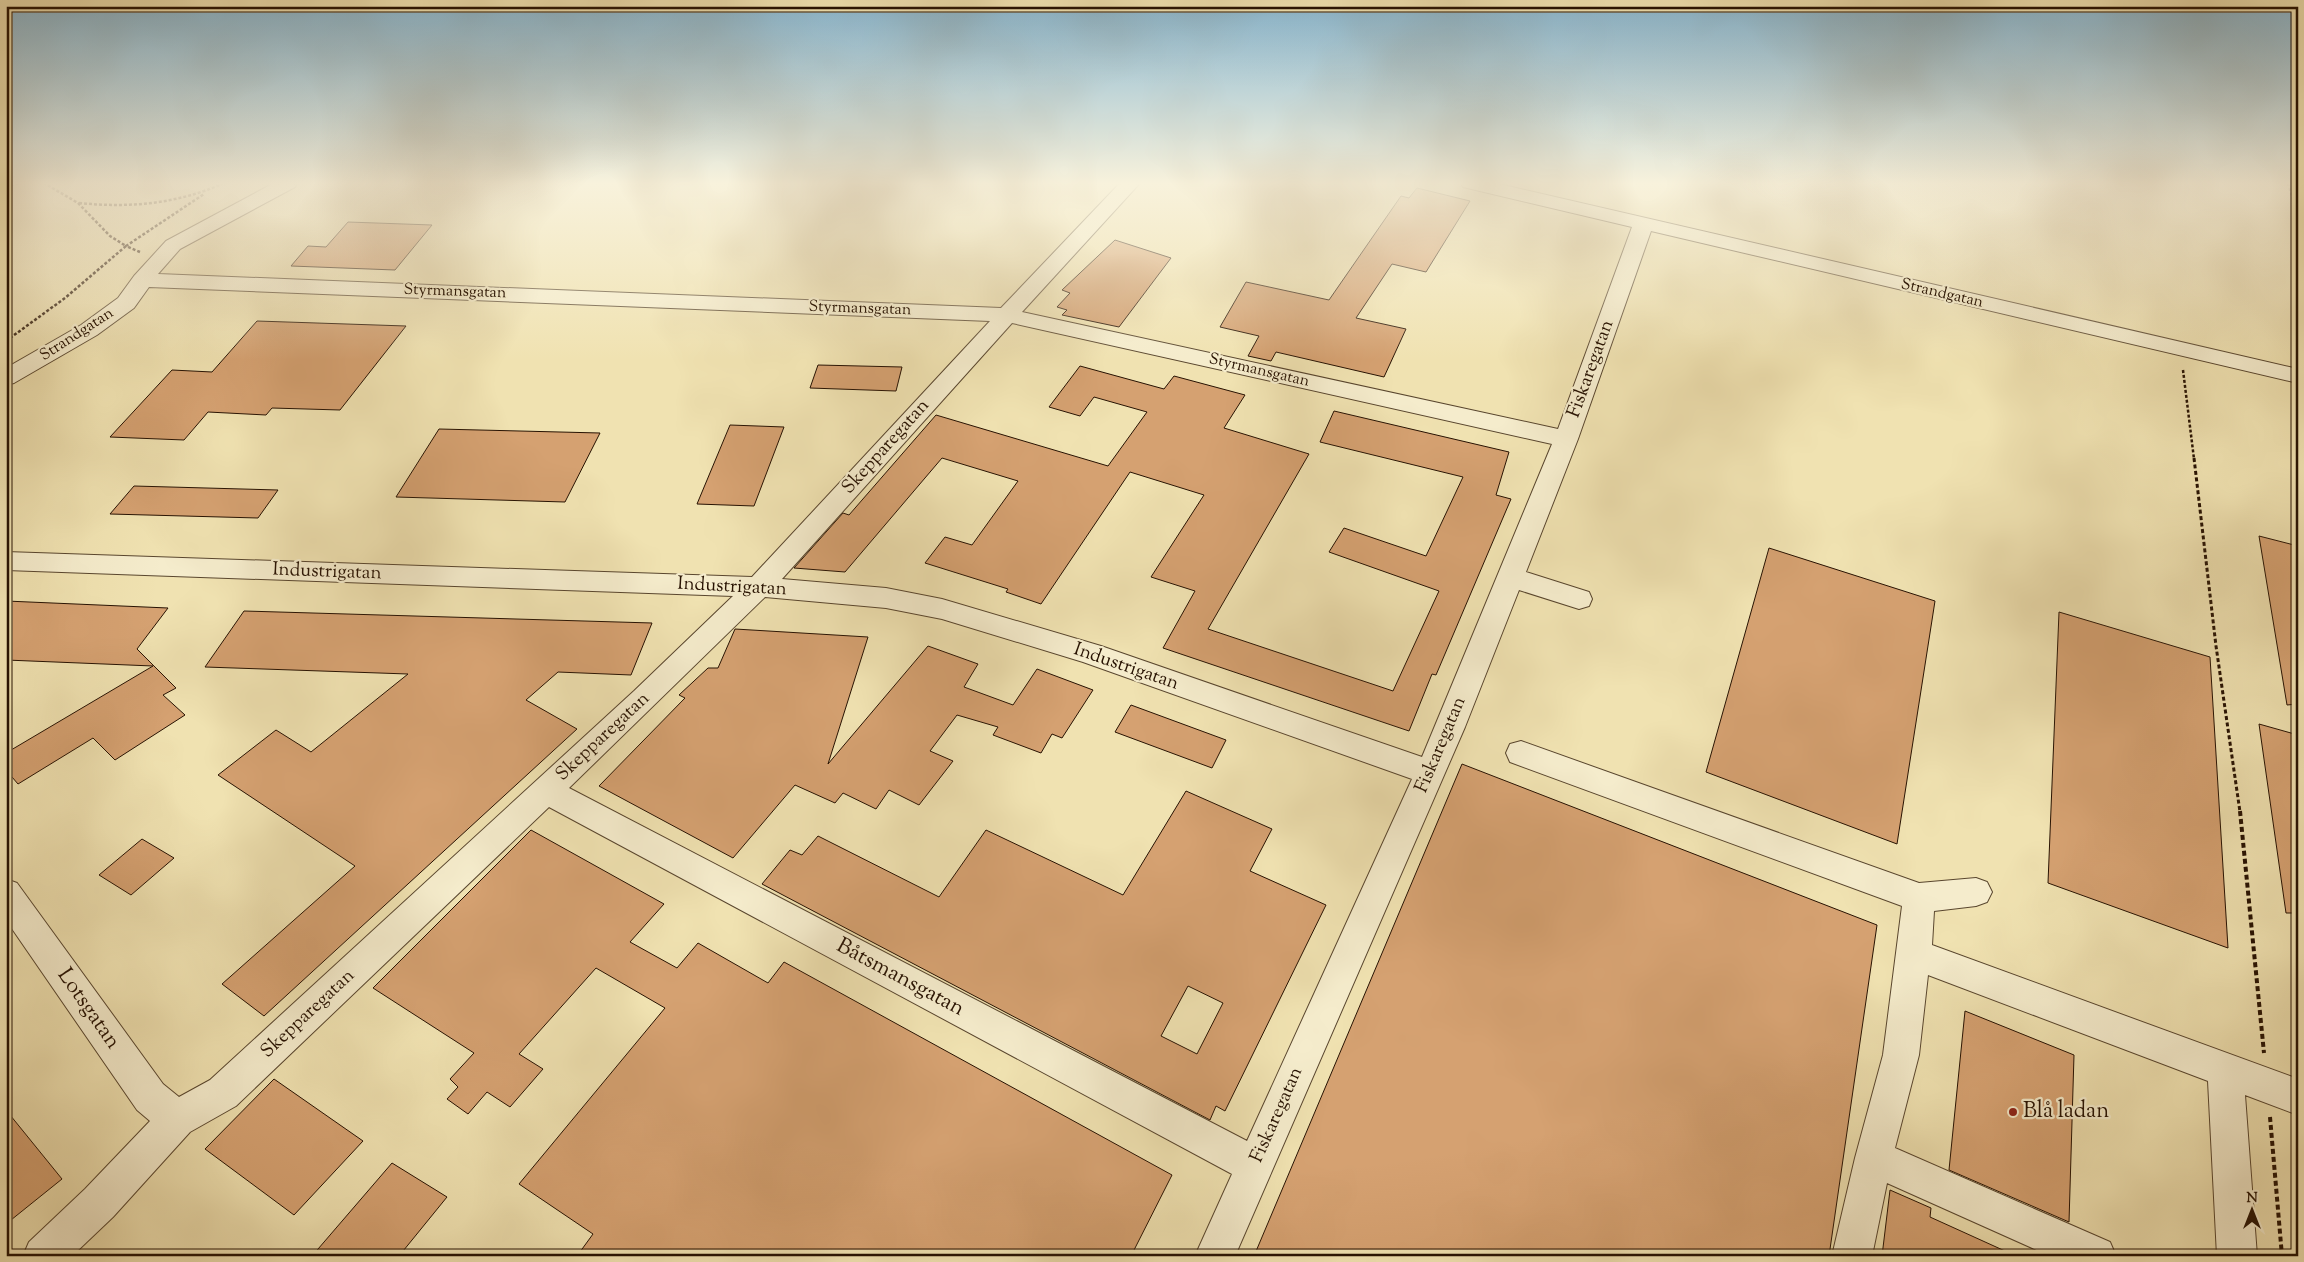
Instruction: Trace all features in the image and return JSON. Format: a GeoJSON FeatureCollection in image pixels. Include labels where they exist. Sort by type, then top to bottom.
{"type":"FeatureCollection","features":[{"type":"Feature","properties":{"kind":"street","name":"Strandgatan"},"geometry":{"type":"LineString","coordinates":[[6,378],[66,344],[126,303],[142,280],[173,245],[179,242]]}},
{"type":"Feature","properties":{"kind":"street","name":"Skepparegatan"},"geometry":{"type":"LineString","coordinates":[[43,1256],[99,1203],[177,1119],[223,1094],[546,791],[759,586],[1076,242]]}},
{"type":"Feature","properties":{"kind":"street","name":"Fiskaregatan"},"geometry":{"type":"LineString","coordinates":[[1215,1256],[1450,727],[1566,439],[1637,242]]}},
{"type":"Feature","properties":{"kind":"street","name":"Strandgatan"},"geometry":{"type":"LineString","coordinates":[[1716,242],[2298,376]]}},
{"type":"Feature","properties":{"kind":"street","name":"Styrmansgatan"},"geometry":{"type":"LineString","coordinates":[[142,280],[1007,315],[1566,439]]}},
{"type":"Feature","properties":{"kind":"street","name":"Industrigatan"},"geometry":{"type":"LineString","coordinates":[[6,561],[759,586],[886,598],[942,609],[1091,654],[1429,772]]}},
{"type":"Feature","properties":{"kind":"street"},"geometry":{"type":"LineString","coordinates":[[1510,577],[1579,599]]}},
{"type":"Feature","properties":{"kind":"street"},"geometry":{"type":"LineString","coordinates":[[1521,753],[1919,898],[1976,892]]}},
{"type":"Feature","properties":{"kind":"street","name":"Båtsmansgatan"},"geometry":{"type":"LineString","coordinates":[[546,791],[1254,1165]]}},
{"type":"Feature","properties":{"kind":"street","name":"Lotsgatan"},"geometry":{"type":"LineString","coordinates":[[6,893],[150,1097],[177,1119]]}},
{"type":"Feature","properties":{"kind":"street"},"geometry":{"type":"LineString","coordinates":[[1852,1256],[1874,1158],[1901,1055],[1919,898]]}},
{"type":"Feature","properties":{"kind":"street"},"geometry":{"type":"LineString","coordinates":[[1914,954],[2283,1092]]}},
{"type":"Feature","properties":{"kind":"street"},"geometry":{"type":"LineString","coordinates":[[2225,1070],[2237,1256]]}},
{"type":"Feature","properties":{"kind":"street"},"geometry":{"type":"LineString","coordinates":[[1874,1158],[2096,1256]]}},
{"type":"Feature","properties":{"kind":"path"},"geometry":{"type":"LineString","coordinates":[[6,341],[65,298],[126,246],[119,242]]}},
{"type":"Feature","properties":{"kind":"path"},"geometry":{"type":"LineString","coordinates":[[2180,349],[2216,646],[2283,1092],[2282,1256]]}},
{"type":"Feature","properties":{"kind":"building"},"geometry":{"type":"Polygon","coordinates":[[[330,242],[418,242],[395,270],[291,266],[308,246],[326,247],[330,242]]]}},
{"type":"Feature","properties":{"kind":"building"},"geometry":{"type":"Polygon","coordinates":[[[1113,242],[1121,242],[1171,258],[1119,327],[1062,315],[1067,310],[1057,307],[1070,293],[1062,290],[1113,242]]]}},
{"type":"Feature","properties":{"kind":"building"},"geometry":{"type":"Polygon","coordinates":[[[1369,242],[1445,242],[1426,272],[1392,264],[1356,318],[1406,329],[1384,377],[1276,352],[1271,361],[1248,356],[1259,336],[1220,327],[1246,282],[1329,300],[1369,242]]]}},
{"type":"Feature","properties":{"kind":"building"},"geometry":{"type":"Polygon","coordinates":[[[257,321],[406,326],[340,410],[272,408],[266,415],[208,412],[184,440],[110,437],[172,370],[212,372],[257,321]]]}},
{"type":"Feature","properties":{"kind":"building"},"geometry":{"type":"Polygon","coordinates":[[[818,365],[902,367],[896,391],[810,388],[818,365]]]}},
{"type":"Feature","properties":{"kind":"building"},"geometry":{"type":"Polygon","coordinates":[[[1080,366],[1164,389],[1174,376],[1245,395],[1224,428],[1309,454],[1208,629],[1393,691],[1439,591],[1329,552],[1344,528],[1426,556],[1463,477],[1320,442],[1334,411],[1509,452],[1496,495],[1511,499],[1436,675],[1432,674],[1409,731],[1163,648],[1195,591],[1151,577],[1204,495],[1130,472],[1041,604],[1006,592],[1008,589],[925,563],[945,537],[972,545],[1018,481],[942,458],[845,572],[794,568],[843,513],[849,515],[936,415],[1108,466],[1147,412],[1094,397],[1080,416],[1049,407],[1080,366]]]}},
{"type":"Feature","properties":{"kind":"building"},"geometry":{"type":"Polygon","coordinates":[[[730,425],[784,427],[754,506],[697,504],[730,425]]]}},
{"type":"Feature","properties":{"kind":"building"},"geometry":{"type":"Polygon","coordinates":[[[439,429],[600,433],[565,502],[396,497],[439,429]]]}},
{"type":"Feature","properties":{"kind":"building"},"geometry":{"type":"Polygon","coordinates":[[[134,486],[278,490],[258,518],[110,514],[134,486]]]}},
{"type":"Feature","properties":{"kind":"building"},"geometry":{"type":"Polygon","coordinates":[[[2259,536],[2298,546],[2298,704],[2287,705],[2259,536]]]}},
{"type":"Feature","properties":{"kind":"building"},"geometry":{"type":"Polygon","coordinates":[[[1769,548],[1935,601],[1897,844],[1706,772],[1769,548]]]}},
{"type":"Feature","properties":{"kind":"building"},"geometry":{"type":"Polygon","coordinates":[[[6,601],[168,608],[137,649],[176,688],[163,695],[185,715],[115,760],[93,738],[18,784],[6,770],[6,753],[153,666],[6,660],[6,601]]]}},
{"type":"Feature","properties":{"kind":"building"},"geometry":{"type":"Polygon","coordinates":[[[244,611],[652,623],[631,675],[558,672],[526,700],[577,729],[264,1016],[222,984],[355,866],[218,775],[276,730],[311,752],[408,674],[205,667],[244,611]]]}},
{"type":"Feature","properties":{"kind":"building"},"geometry":{"type":"Polygon","coordinates":[[[2059,612],[2210,657],[2228,948],[2048,883],[2059,612]]]}},
{"type":"Feature","properties":{"kind":"building"},"geometry":{"type":"Polygon","coordinates":[[[735,629],[868,637],[828,764],[928,646],[978,664],[964,687],[1013,705],[1037,669],[1093,690],[1062,738],[1052,734],[1041,753],[993,735],[998,727],[957,715],[930,751],[953,761],[919,805],[889,790],[876,809],[843,793],[835,803],[795,785],[733,858],[599,786],[685,698],[679,695],[708,668],[718,668],[735,629]]]}},
{"type":"Feature","properties":{"kind":"building"},"geometry":{"type":"Polygon","coordinates":[[[1131,705],[1226,740],[1212,768],[1115,732],[1131,705]]]}},
{"type":"Feature","properties":{"kind":"building"},"geometry":{"type":"Polygon","coordinates":[[[2259,724],[2298,735],[2298,913],[2286,913],[2259,724]]]}},
{"type":"Feature","properties":{"kind":"building"},"geometry":{"type":"Polygon","coordinates":[[[1462,764],[1877,925],[1829,1256],[1254,1256],[1462,764]]]}},
{"type":"Feature","properties":{"kind":"building"},"geometry":{"type":"Polygon","coordinates":[[[1186,791],[1272,829],[1250,871],[1326,905],[1225,1111],[1216,1106],[1210,1120],[762,884],[790,850],[802,855],[818,836],[939,897],[986,830],[1123,895],[1186,791]],[[1188,986],[1161,1036],[1197,1054],[1223,1003],[1188,986]]]}},
{"type":"Feature","properties":{"kind":"building"},"geometry":{"type":"Polygon","coordinates":[[[531,830],[664,904],[630,942],[677,968],[698,943],[768,983],[784,962],[1172,1175],[1131,1256],[577,1256],[593,1234],[519,1184],[665,1008],[596,968],[519,1054],[543,1069],[510,1107],[487,1092],[468,1114],[447,1099],[458,1087],[450,1079],[474,1053],[373,988],[531,830]]]}},
{"type":"Feature","properties":{"kind":"building"},"geometry":{"type":"Polygon","coordinates":[[[142,839],[174,858],[131,895],[99,875],[142,839]]]}},
{"type":"Feature","properties":{"kind":"building","name":"Blå ladan"},"geometry":{"type":"Polygon","coordinates":[[[1965,1011],[2074,1055],[2069,1222],[1949,1170],[1965,1011]]]}},
{"type":"Feature","properties":{"kind":"building"},"geometry":{"type":"Polygon","coordinates":[[[274,1079],[363,1141],[294,1215],[205,1149],[274,1079]]]}},
{"type":"Feature","properties":{"kind":"building"},"geometry":{"type":"Polygon","coordinates":[[[6,1110],[62,1179],[6,1224],[6,1110]]]}},
{"type":"Feature","properties":{"kind":"building"},"geometry":{"type":"Polygon","coordinates":[[[392,1163],[447,1197],[399,1256],[312,1256],[392,1163]]]}},
{"type":"Feature","properties":{"kind":"building"},"geometry":{"type":"Polygon","coordinates":[[[1890,1190],[1931,1208],[1930,1217],[2016,1256],[1882,1256],[1890,1190]]]}},
{"type":"Feature","properties":{"kind":"place","name":"Blå ladan"},"geometry":{"type":"Point","coordinates":[2013,1112]}}]}
